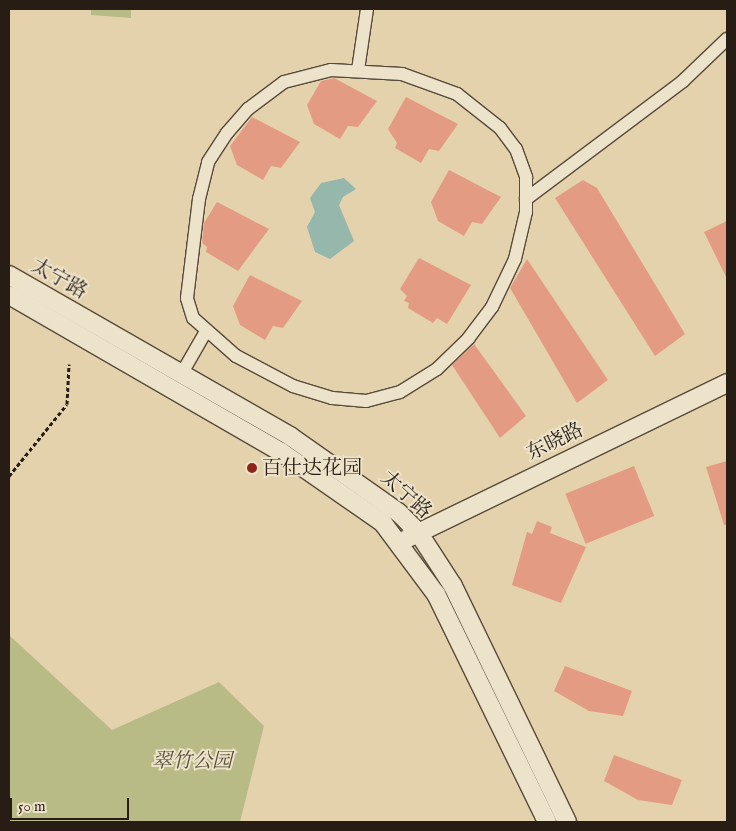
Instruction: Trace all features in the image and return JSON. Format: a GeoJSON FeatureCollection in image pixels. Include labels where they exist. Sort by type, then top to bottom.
{"type":"FeatureCollection","features":[{"type":"Feature","properties":{"kind":"main road","name":"太宁路"},"geometry":{"type":"LineString","coordinates":[[9,275],[290,436],[374,491],[418,532],[453,586],[567,822]]}},
{"type":"Feature","properties":{"kind":"main road","name":"太宁路"},"geometry":{"type":"LineString","coordinates":[[9,295],[280,452],[365,506],[401,541],[436,594],[547,822]]}},
{"type":"Feature","properties":{"kind":"main road","name":"东晓路"},"geometry":{"type":"LineString","coordinates":[[401,541],[727,383]]}},
{"type":"Feature","properties":{"kind":"street"},"geometry":{"type":"LineString","coordinates":[[358,70],[367,9]]}},
{"type":"Feature","properties":{"kind":"street"},"geometry":{"type":"LineString","coordinates":[[526,199],[660,100],[727,39]]}},
{"type":"Feature","properties":{"kind":"street"},"geometry":{"type":"LineString","coordinates":[[358,70],[430,82],[482,112],[516,149],[526,177],[526,199],[515,259],[492,307],[469,338],[437,369],[400,392],[366,401],[332,398],[293,386],[236,356],[205,333],[192,318],[186,298],[199,199],[208,162],[226,133],[266,93],[303,75],[358,70]]}},
{"type":"Feature","properties":{"kind":"street"},"geometry":{"type":"LineString","coordinates":[[182,373],[205,333]]}},
{"type":"Feature","properties":{"kind":"path"},"geometry":{"type":"LineString","coordinates":[[9,476],[67,404],[69,364]]}},
{"type":"Feature","properties":{"kind":"green space"},"geometry":{"type":"Polygon","coordinates":[[[91,9],[131,9],[131,18],[91,15],[91,9]]]}},
{"type":"Feature","properties":{"kind":"green space","name":"翠竹公园"},"geometry":{"type":"Polygon","coordinates":[[[9,635],[112,730],[219,682],[264,726],[240,822],[9,822],[9,635]]]}},
{"type":"Feature","properties":{"kind":"water"},"geometry":{"type":"Polygon","coordinates":[[[344,178],[356,189],[343,197],[339,205],[354,241],[330,259],[315,252],[307,227],[315,212],[310,198],[321,183],[344,178]]]}},
{"type":"Feature","properties":{"kind":"building"},"geometry":{"type":"Polygon","coordinates":[[[334,78],[377,101],[358,127],[348,126],[340,139],[314,124],[307,105],[321,81],[334,78]]]}},
{"type":"Feature","properties":{"kind":"building"},"geometry":{"type":"Polygon","coordinates":[[[406,97],[458,124],[439,151],[429,149],[421,163],[395,148],[397,143],[388,129],[406,97]]]}},
{"type":"Feature","properties":{"kind":"building"},"geometry":{"type":"Polygon","coordinates":[[[252,117],[300,142],[281,168],[271,166],[263,180],[237,165],[230,146],[252,117]]]}},
{"type":"Feature","properties":{"kind":"building"},"geometry":{"type":"Polygon","coordinates":[[[449,170],[501,197],[482,224],[472,222],[464,236],[438,221],[431,202],[449,170]]]}},
{"type":"Feature","properties":{"kind":"building"},"geometry":{"type":"Polygon","coordinates":[[[583,180],[597,188],[685,334],[655,356],[555,198],[583,180]]]}},
{"type":"Feature","properties":{"kind":"building"},"geometry":{"type":"Polygon","coordinates":[[[217,202],[269,229],[238,271],[206,252],[207,247],[202,243],[204,223],[217,202]]]}},
{"type":"Feature","properties":{"kind":"building"},"geometry":{"type":"Polygon","coordinates":[[[727,221],[727,279],[704,232],[727,221]]]}},
{"type":"Feature","properties":{"kind":"building"},"geometry":{"type":"Polygon","coordinates":[[[419,258],[471,285],[447,324],[437,318],[433,323],[408,308],[409,303],[404,301],[407,296],[400,289],[419,258]]]}},
{"type":"Feature","properties":{"kind":"building"},"geometry":{"type":"Polygon","coordinates":[[[527,259],[608,380],[577,403],[510,288],[527,259]]]}},
{"type":"Feature","properties":{"kind":"building"},"geometry":{"type":"Polygon","coordinates":[[[250,275],[302,301],[283,328],[273,326],[265,340],[240,325],[233,306],[250,275]]]}},
{"type":"Feature","properties":{"kind":"building"},"geometry":{"type":"Polygon","coordinates":[[[474,344],[526,416],[500,438],[452,365],[474,344]]]}},
{"type":"Feature","properties":{"kind":"building"},"geometry":{"type":"Polygon","coordinates":[[[727,461],[727,525],[724,525],[706,467],[727,461]]]}},
{"type":"Feature","properties":{"kind":"building"},"geometry":{"type":"Polygon","coordinates":[[[634,466],[654,516],[586,544],[565,494],[634,466]]]}},
{"type":"Feature","properties":{"kind":"building"},"geometry":{"type":"Polygon","coordinates":[[[537,521],[552,527],[550,533],[586,547],[561,603],[512,585],[527,532],[532,534],[537,521]]]}},
{"type":"Feature","properties":{"kind":"building"},"geometry":{"type":"Polygon","coordinates":[[[565,666],[632,691],[623,716],[589,711],[554,691],[565,666]]]}},
{"type":"Feature","properties":{"kind":"building"},"geometry":{"type":"Polygon","coordinates":[[[614,755],[682,780],[672,805],[638,800],[604,781],[614,755]]]}},
{"type":"Feature","properties":{"kind":"place","name":"百仕达花园"},"geometry":{"type":"Point","coordinates":[252,468]}}]}
